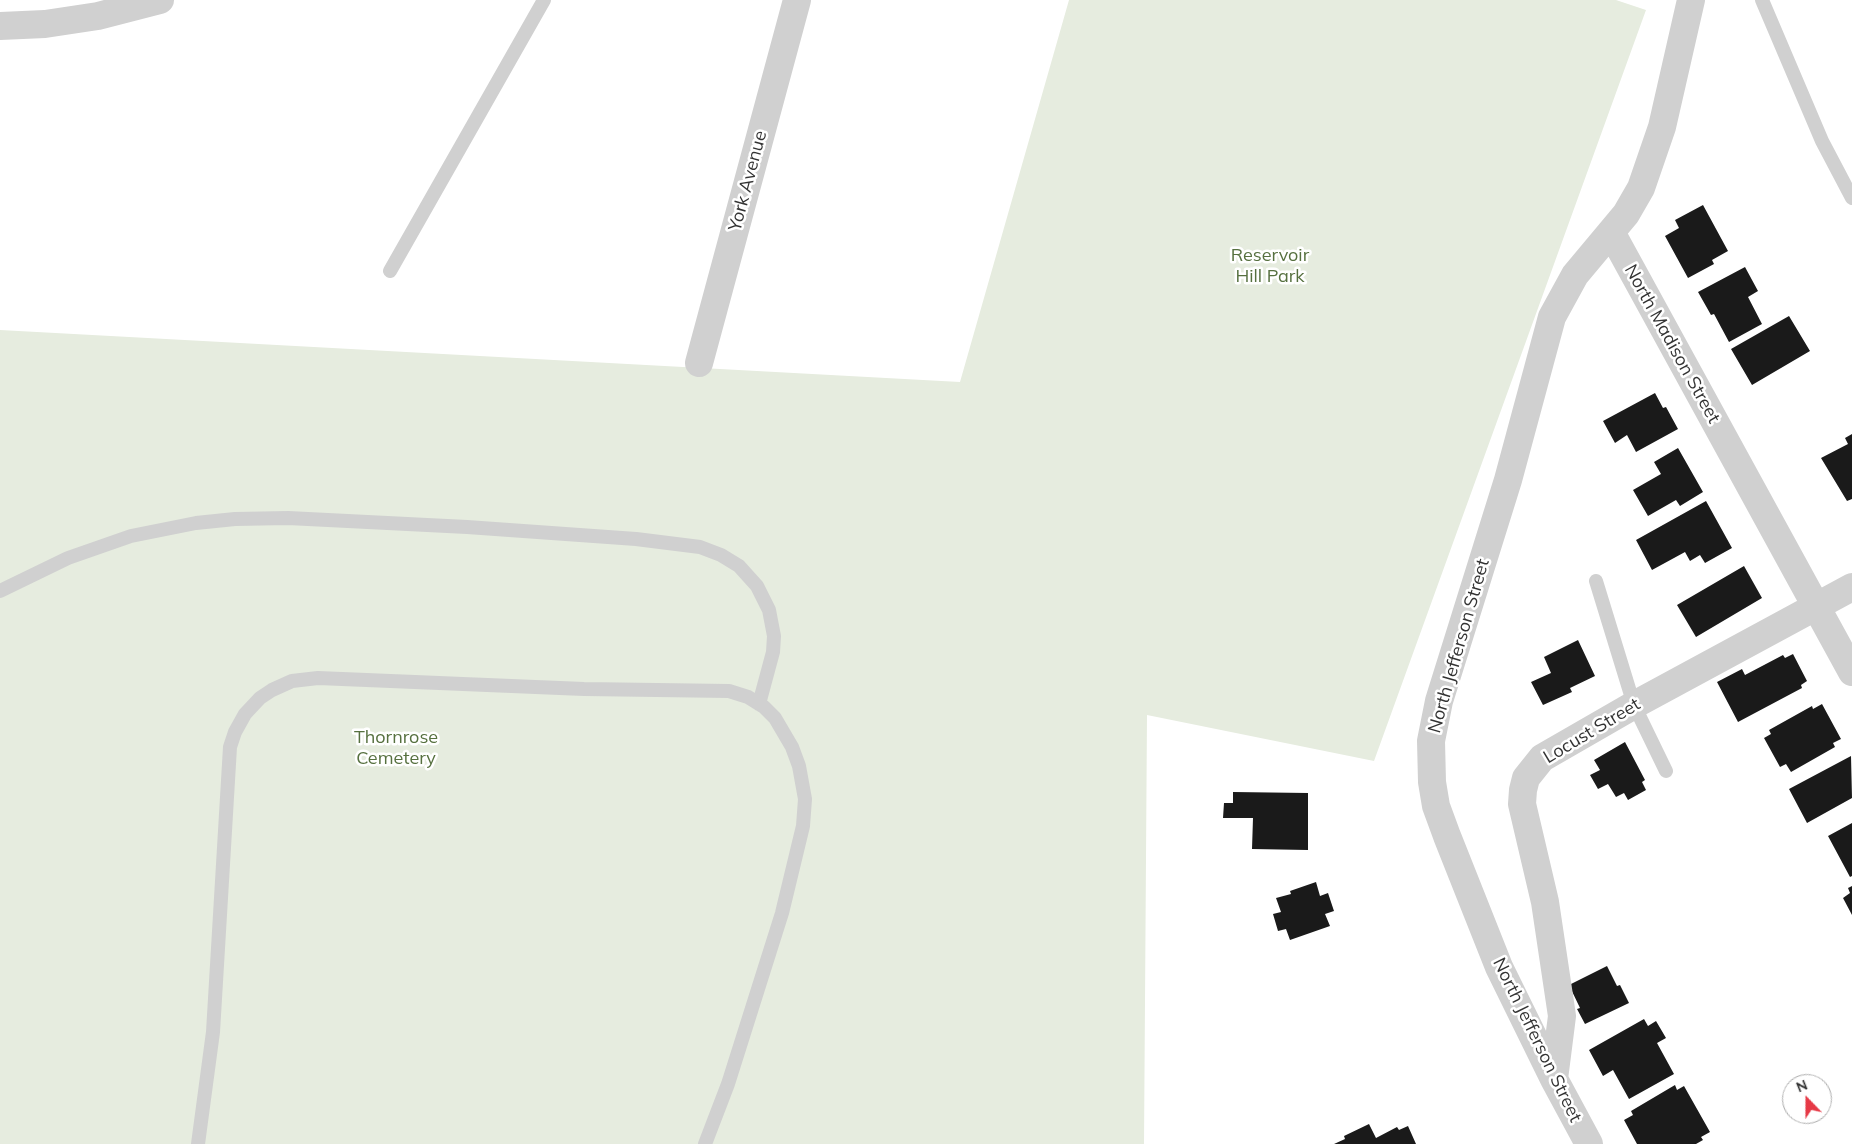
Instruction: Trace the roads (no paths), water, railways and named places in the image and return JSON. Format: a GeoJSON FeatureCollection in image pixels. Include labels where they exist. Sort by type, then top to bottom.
{"type":"FeatureCollection","features":[{"type":"Feature","properties":{"kind":"street"},"geometry":{"type":"LineString","coordinates":[[0,26],[45,24],[98,16],[160,0]]}},
{"type":"Feature","properties":{"kind":"street","name":"York Avenue"},"geometry":{"type":"LineString","coordinates":[[699,363],[797,0]]}},
{"type":"Feature","properties":{"kind":"street"},"geometry":{"type":"LineString","coordinates":[[1611,232],[1626,214],[1641,188],[1662,127],[1690,0]]}},
{"type":"Feature","properties":{"kind":"street","name":"North Madison Street"},"geometry":{"type":"LineString","coordinates":[[1611,232],[1852,672]]}},
{"type":"Feature","properties":{"kind":"street","name":"North Jefferson Street"},"geometry":{"type":"LineString","coordinates":[[1589,1144],[1554,1079],[1499,967],[1441,821],[1432,782],[1431,741],[1439,701],[1508,480],[1552,317],[1575,275],[1611,232]]}},
{"type":"Feature","properties":{"kind":"street","name":"Locust Street"},"geometry":{"type":"LineString","coordinates":[[1554,1079],[1562,1016],[1545,902],[1522,804],[1522,790],[1526,778],[1542,758],[1634,704],[1852,587]]}},
{"type":"Feature","properties":{"kind":"lane"},"geometry":{"type":"LineString","coordinates":[[390,271],[544,0]]}},
{"type":"Feature","properties":{"kind":"lane"},"geometry":{"type":"LineString","coordinates":[[1762,0],[1822,141],[1852,198]]}},
{"type":"Feature","properties":{"kind":"lane"},"geometry":{"type":"LineString","coordinates":[[0,591],[68,558],[131,536],[196,523],[235,519],[288,518],[467,527],[636,539],[700,548],[721,555],[743,570],[757,586],[769,610],[773,626],[773,652],[759,704]]}},
{"type":"Feature","properties":{"kind":"lane"},"geometry":{"type":"LineString","coordinates":[[1596,581],[1634,704],[1666,771]]}},
{"type":"Feature","properties":{"kind":"lane"},"geometry":{"type":"LineString","coordinates":[[198,1144],[213,1032],[229,752],[238,726],[245,714],[260,698],[292,681],[318,678],[584,690],[724,691],[748,697],[768,711],[779,724],[797,759],[802,779],[804,799],[803,826],[782,913],[728,1084],[705,1144]]}},
{"type":"Feature","properties":{"kind":"park label","name":"Reservoir Hill Park"},"geometry":{"type":"Point","coordinates":[1270,266]}},
{"type":"Feature","properties":{"kind":"park label","name":"Thornrose Cemetery"},"geometry":{"type":"Point","coordinates":[396,748]}}]}
